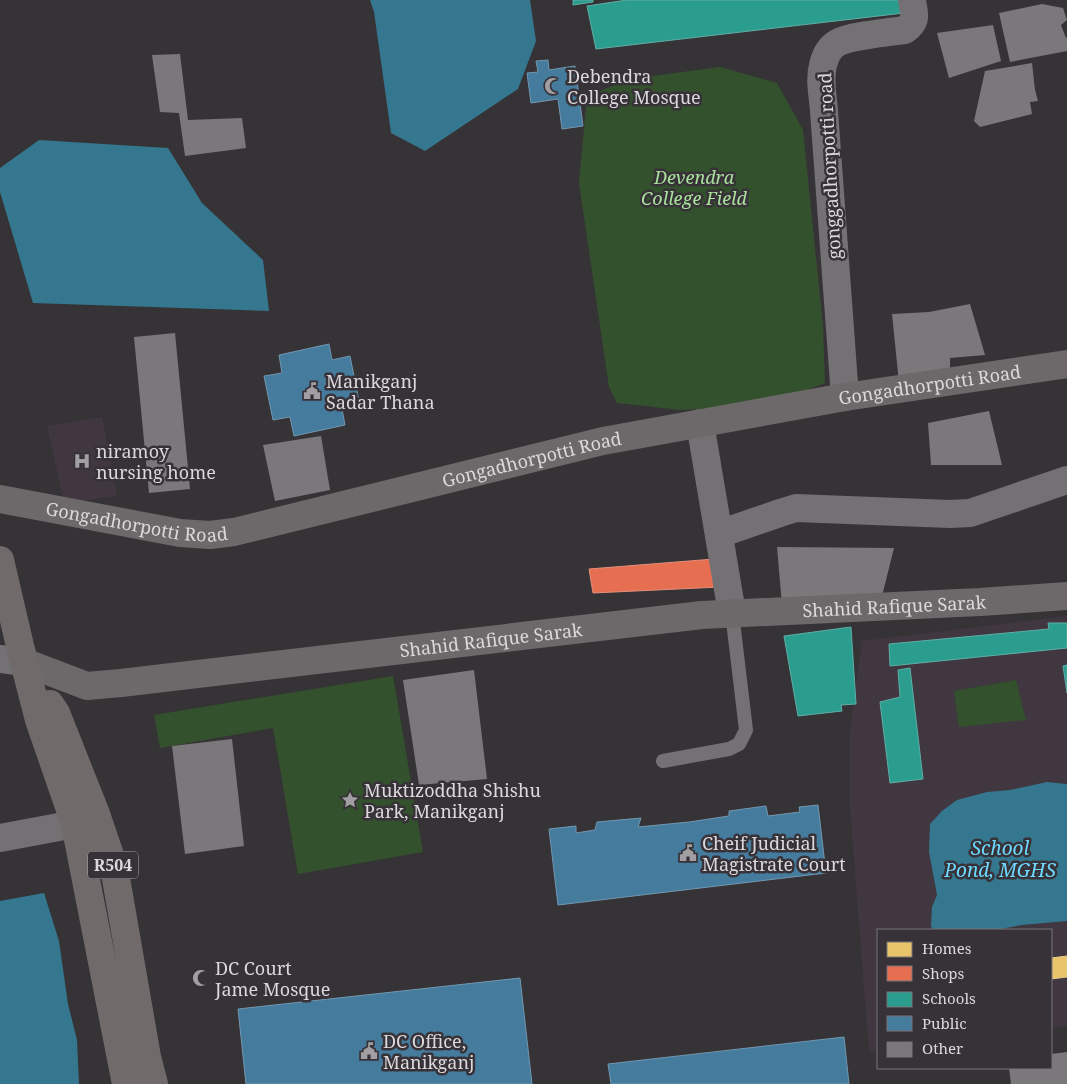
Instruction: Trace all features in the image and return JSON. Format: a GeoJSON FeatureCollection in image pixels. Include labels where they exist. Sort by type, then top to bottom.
{"type":"FeatureCollection","features":[{"type":"Feature","properties":{"kind":"main road","name":"R504"},"geometry":{"type":"LineString","coordinates":[[0,560],[15,656],[75,824],[126,1084]]}},
{"type":"Feature","properties":{"kind":"main road","name":"R504"},"geometry":{"type":"LineString","coordinates":[[15,656],[56,713],[96,814],[114,866],[147,1057],[154,1084]]}},
{"type":"Feature","properties":{"kind":"street","name":"gonggadhorpotti road"},"geometry":{"type":"LineString","coordinates":[[845,397],[821,87],[822,66],[828,52],[838,43],[852,38],[905,30],[914,19],[912,0]]}},
{"type":"Feature","properties":{"kind":"street","name":"Gongadhorpotti Road"},"geometry":{"type":"LineString","coordinates":[[0,499],[180,533],[210,535],[234,532],[603,441],[701,432],[845,397],[1067,364]]}},
{"type":"Feature","properties":{"kind":"street"},"geometry":{"type":"LineString","coordinates":[[701,432],[732,613]]}},
{"type":"Feature","properties":{"kind":"street"},"geometry":{"type":"LineString","coordinates":[[718,527],[796,508],[950,514],[970,513],[1067,480]]}},
{"type":"Feature","properties":{"kind":"street","name":"Shahid Rafique Sarak"},"geometry":{"type":"LineString","coordinates":[[15,656],[87,686],[702,615],[1067,596]]}},
{"type":"Feature","properties":{"kind":"street"},"geometry":{"type":"LineString","coordinates":[[0,838],[75,824]]}},
{"type":"Feature","properties":{"kind":"lane"},"geometry":{"type":"LineString","coordinates":[[663,761],[729,750],[739,744],[746,730],[732,613]]}},
{"type":"Feature","properties":{"kind":"shaded area","name":"niramoy nursing home"},"geometry":{"type":"Polygon","coordinates":[[[102,417],[117,496],[64,503],[47,426],[102,417]]]}},
{"type":"Feature","properties":{"kind":"shaded area"},"geometry":{"type":"Polygon","coordinates":[[[1067,616],[1067,1026],[1052,1028],[1052,929],[877,929],[877,1051],[869,1052],[850,808],[850,729],[862,641],[1067,616]]]}},
{"type":"Feature","properties":{"kind":"green space","name":"Devendra College Field"},"geometry":{"type":"Polygon","coordinates":[[[720,67],[777,83],[803,130],[823,326],[825,383],[764,406],[680,410],[617,403],[609,387],[579,183],[587,96],[630,79],[720,67]]]}},
{"type":"Feature","properties":{"kind":"green space","name":"Muktizoddha Shishu Park, Manikganj"},"geometry":{"type":"Polygon","coordinates":[[[393,676],[423,852],[298,874],[273,728],[160,748],[154,715],[393,676]]]}},
{"type":"Feature","properties":{"kind":"green space"},"geometry":{"type":"Polygon","coordinates":[[[1016,680],[1026,720],[959,727],[954,691],[1016,680]]]}},
{"type":"Feature","properties":{"kind":"water"},"geometry":{"type":"Polygon","coordinates":[[[370,0],[530,0],[536,41],[518,89],[425,151],[391,133],[374,12],[370,0]]]}},
{"type":"Feature","properties":{"kind":"water"},"geometry":{"type":"Polygon","coordinates":[[[39,140],[168,148],[202,203],[263,260],[269,311],[33,303],[0,192],[0,168],[39,140]]]}},
{"type":"Feature","properties":{"kind":"water","name":"School Pond, MGHS"},"geometry":{"type":"Polygon","coordinates":[[[1047,782],[1067,784],[1067,921],[1000,929],[932,929],[932,907],[937,895],[929,852],[930,824],[942,811],[957,800],[987,792],[1010,790],[1047,782]]]}},
{"type":"Feature","properties":{"kind":"water"},"geometry":{"type":"Polygon","coordinates":[[[44,893],[59,941],[68,1004],[77,1040],[79,1084],[0,1084],[0,901],[44,893]]]}},
{"type":"Feature","properties":{"kind":"building: Homes"},"geometry":{"type":"Polygon","coordinates":[[[1067,956],[1067,977],[1052,979],[1052,958],[1067,956]]]}},
{"type":"Feature","properties":{"kind":"building: Shops"},"geometry":{"type":"Polygon","coordinates":[[[714,559],[720,587],[593,593],[589,569],[714,559]]]}},
{"type":"Feature","properties":{"kind":"building: Schools"},"geometry":{"type":"Polygon","coordinates":[[[573,0],[593,0],[593,2],[573,5],[573,0]]]}},
{"type":"Feature","properties":{"kind":"building: Schools"},"geometry":{"type":"Polygon","coordinates":[[[627,0],[903,0],[904,13],[596,49],[587,6],[627,0]]]}},
{"type":"Feature","properties":{"kind":"building: Schools"},"geometry":{"type":"Polygon","coordinates":[[[1048,623],[1067,623],[1067,648],[890,666],[889,644],[1049,629],[1048,623]]]}},
{"type":"Feature","properties":{"kind":"building: Schools"},"geometry":{"type":"Polygon","coordinates":[[[851,627],[856,704],[841,705],[842,711],[798,716],[784,636],[851,627]]]}},
{"type":"Feature","properties":{"kind":"building: Schools"},"geometry":{"type":"Polygon","coordinates":[[[1067,665],[1067,693],[1063,666],[1067,665]]]}},
{"type":"Feature","properties":{"kind":"building: Schools"},"geometry":{"type":"Polygon","coordinates":[[[910,668],[923,779],[890,783],[880,702],[900,697],[898,670],[910,668]]]}},
{"type":"Feature","properties":{"kind":"building: Public","name":"Debendra College Mosque"},"geometry":{"type":"Polygon","coordinates":[[[548,60],[549,70],[575,66],[583,126],[562,129],[558,99],[531,103],[527,73],[538,72],[536,61],[548,60]]]}},
{"type":"Feature","properties":{"kind":"building: Public","name":"Manikganj Sadar Thana"},"geometry":{"type":"Polygon","coordinates":[[[329,344],[332,360],[350,356],[360,406],[342,409],[345,425],[294,436],[290,417],[273,420],[264,376],[282,373],[279,355],[329,344]]]}},
{"type":"Feature","properties":{"kind":"building: Public","name":"Cheif Judicial Magistrate Court"},"geometry":{"type":"Polygon","coordinates":[[[818,805],[826,873],[558,905],[549,829],[576,826],[576,833],[595,830],[597,822],[641,818],[638,827],[689,822],[729,816],[729,811],[766,806],[768,816],[800,812],[799,807],[818,805]]]}},
{"type":"Feature","properties":{"kind":"building: Public"},"geometry":{"type":"Polygon","coordinates":[[[520,978],[532,1084],[246,1084],[238,1009],[520,978]]]}},
{"type":"Feature","properties":{"kind":"building: Public"},"geometry":{"type":"Polygon","coordinates":[[[844,1037],[849,1084],[611,1084],[608,1064],[844,1037]]]}},
{"type":"Feature","properties":{"kind":"building: Other"},"geometry":{"type":"Polygon","coordinates":[[[1042,4],[1063,8],[1067,20],[1061,25],[1067,37],[1067,51],[1010,62],[999,13],[1042,4]]]}},
{"type":"Feature","properties":{"kind":"building: Other"},"geometry":{"type":"Polygon","coordinates":[[[993,25],[1001,61],[949,78],[937,33],[993,25]]]}},
{"type":"Feature","properties":{"kind":"building: Other"},"geometry":{"type":"Polygon","coordinates":[[[180,54],[188,120],[242,118],[246,148],[185,156],[179,113],[160,112],[152,55],[180,54]]]}},
{"type":"Feature","properties":{"kind":"building: Other"},"geometry":{"type":"Polygon","coordinates":[[[1032,63],[1038,101],[1030,102],[1032,114],[980,127],[974,121],[985,71],[1032,63]]]}},
{"type":"Feature","properties":{"kind":"building: Other"},"geometry":{"type":"Polygon","coordinates":[[[970,304],[985,355],[950,358],[950,374],[899,383],[892,314],[929,312],[970,304]]]}},
{"type":"Feature","properties":{"kind":"building: Other"},"geometry":{"type":"Polygon","coordinates":[[[175,333],[190,489],[149,493],[134,337],[175,333]]]}},
{"type":"Feature","properties":{"kind":"building: Other"},"geometry":{"type":"Polygon","coordinates":[[[989,411],[1002,465],[931,465],[928,423],[989,411]]]}},
{"type":"Feature","properties":{"kind":"building: Other"},"geometry":{"type":"Polygon","coordinates":[[[321,436],[330,490],[275,501],[263,445],[321,436]]]}},
{"type":"Feature","properties":{"kind":"building: Other"},"geometry":{"type":"Polygon","coordinates":[[[777,547],[894,548],[881,600],[782,605],[777,547]]]}},
{"type":"Feature","properties":{"kind":"building: Other"},"geometry":{"type":"Polygon","coordinates":[[[474,670],[487,779],[419,785],[403,680],[474,670]]]}},
{"type":"Feature","properties":{"kind":"building: Other"},"geometry":{"type":"Polygon","coordinates":[[[232,739],[244,846],[185,854],[172,746],[232,739]]]}},
{"type":"Feature","properties":{"kind":"building: Other"},"geometry":{"type":"Polygon","coordinates":[[[1067,1052],[1067,1084],[1011,1084],[1009,1069],[1052,1069],[1052,1054],[1067,1052]]]}},
{"type":"Feature","properties":{"kind":"place","name":"Debendra College Mosque"},"geometry":{"type":"Point","coordinates":[553,86]}},
{"type":"Feature","properties":{"kind":"place","name":"Manikganj Sadar Thana"},"geometry":{"type":"Point","coordinates":[312,391]}},
{"type":"Feature","properties":{"kind":"place","name":"niramoy nursing home"},"geometry":{"type":"Point","coordinates":[82,461]}},
{"type":"Feature","properties":{"kind":"place","name":"Muktizoddha Shishu Park, Manikganj"},"geometry":{"type":"Point","coordinates":[350,800]}},
{"type":"Feature","properties":{"kind":"place","name":"Cheif Judicial Magistrate Court"},"geometry":{"type":"Point","coordinates":[688,853]}},
{"type":"Feature","properties":{"kind":"place","name":"DC Court Jame Mosque"},"geometry":{"type":"Point","coordinates":[201,978]}},
{"type":"Feature","properties":{"kind":"place","name":"DC Office, Manikganj"},"geometry":{"type":"Point","coordinates":[369,1051]}}]}
